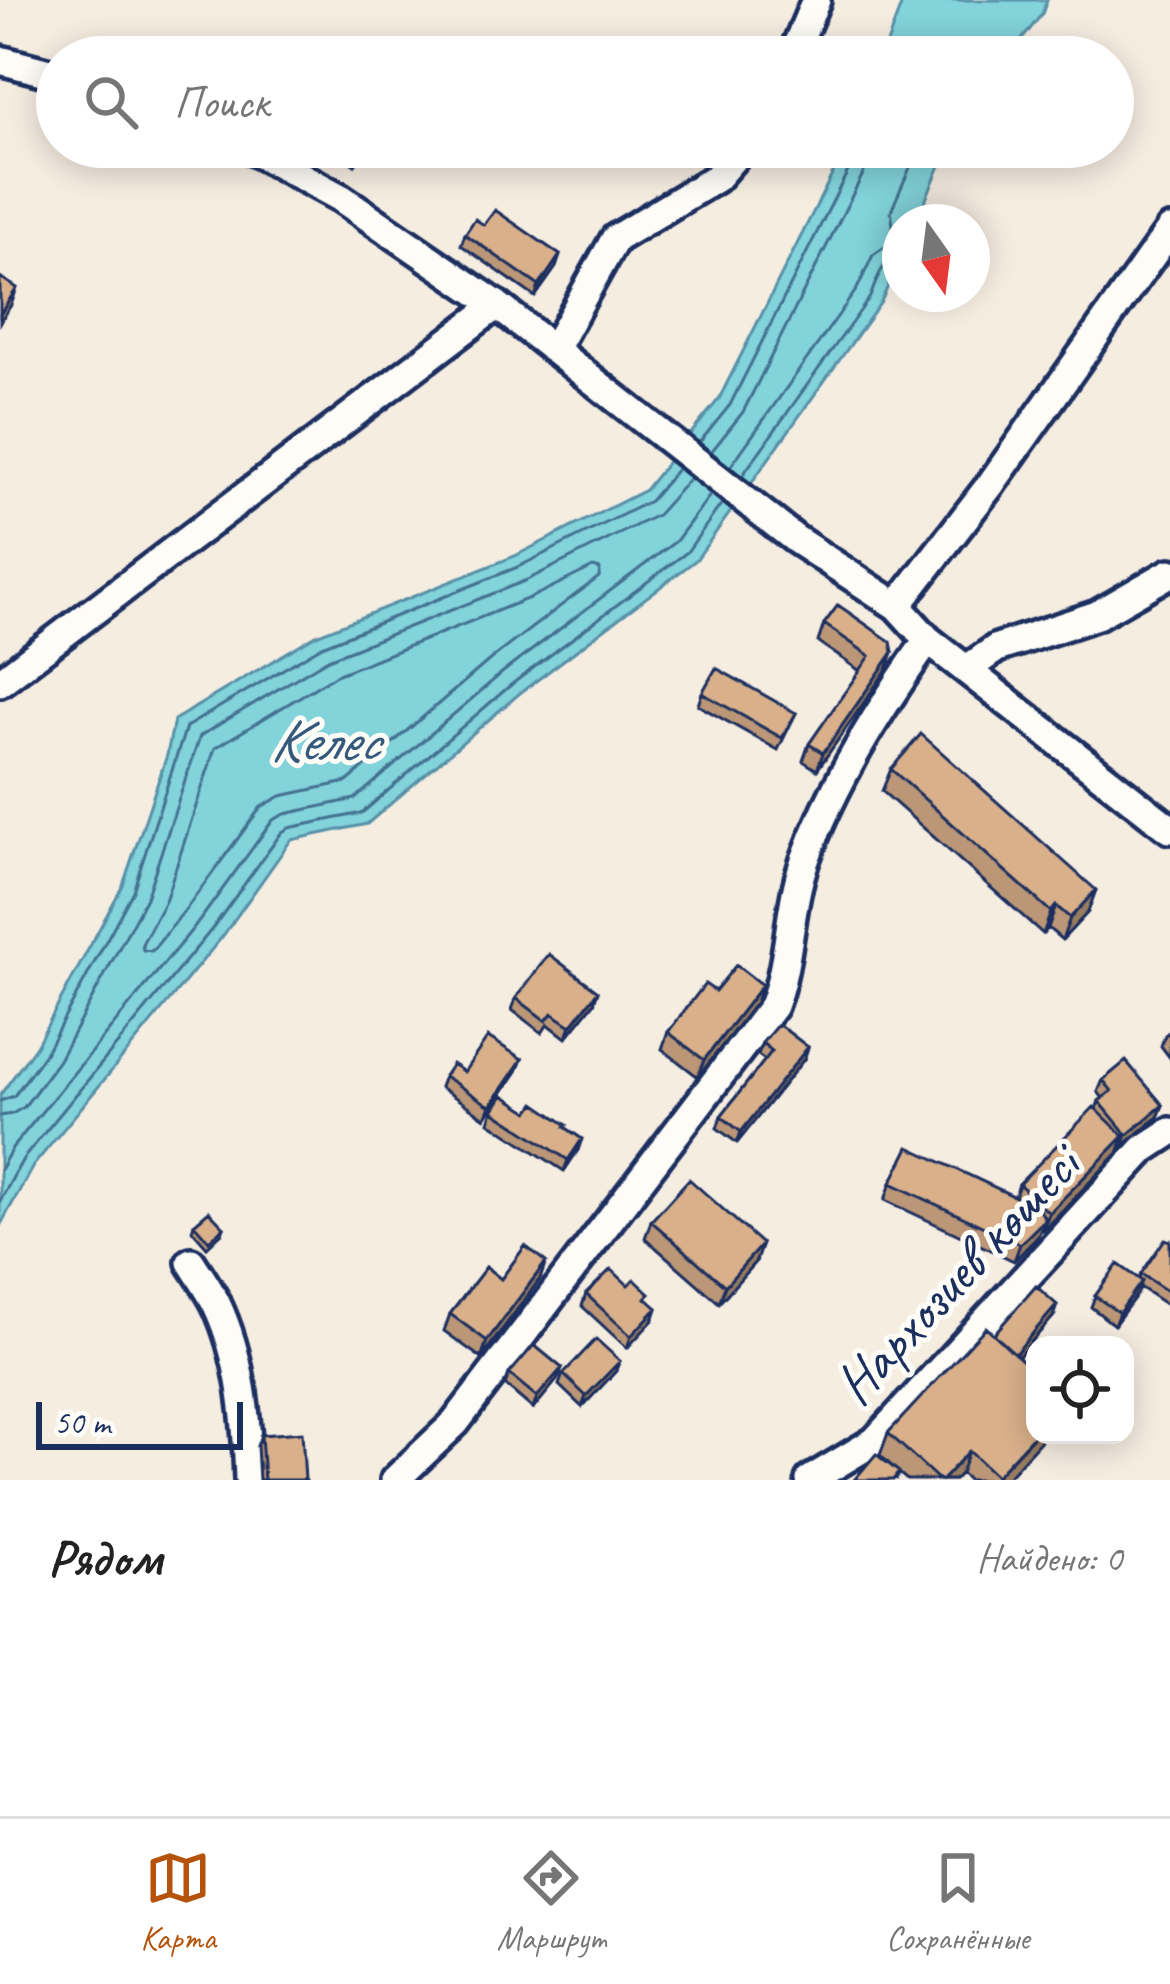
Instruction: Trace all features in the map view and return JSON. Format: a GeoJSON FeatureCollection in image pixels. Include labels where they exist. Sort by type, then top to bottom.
{"type":"FeatureCollection","features":[{"type":"Feature","properties":{"kind":"street"},"geometry":{"type":"LineString","coordinates":[[801,36],[816,0]]}},
{"type":"Feature","properties":{"kind":"street"},"geometry":{"type":"LineString","coordinates":[[0,59],[36,69]]}},
{"type":"Feature","properties":{"kind":"street"},"geometry":{"type":"LineString","coordinates":[[286,168],[341,198],[497,305],[795,539],[897,606],[928,640],[1170,829]]}},
{"type":"Feature","properties":{"kind":"street"},"geometry":{"type":"LineString","coordinates":[[554,349],[615,239],[716,178],[725,168]]}},
{"type":"Feature","properties":{"kind":"street"},"geometry":{"type":"LineString","coordinates":[[897,606],[991,484],[1170,230]]}},
{"type":"Feature","properties":{"kind":"street"},"geometry":{"type":"LineString","coordinates":[[0,682],[497,305]]}},
{"type":"Feature","properties":{"kind":"street"},"geometry":{"type":"LineString","coordinates":[[967,669],[997,648],[1097,615],[1170,573]]}},
{"type":"Feature","properties":{"kind":"street"},"geometry":{"type":"LineString","coordinates":[[394,1480],[455,1423],[773,1006],[783,980],[788,929],[805,861],[860,747],[928,640]]}},
{"type":"Feature","properties":{"kind":"street","name":"Нархозиев көшесі"},"geometry":{"type":"LineString","coordinates":[[810,1480],[875,1441],[1144,1149],[1170,1132]]}},
{"type":"Feature","properties":{"kind":"street"},"geometry":{"type":"LineString","coordinates":[[191,1262],[216,1304],[233,1352],[247,1423],[249,1480]]}},
{"type":"Feature","properties":{"kind":"water"},"geometry":{"type":"Polygon","coordinates":[[[903,0],[1047,0],[1025,36],[890,36],[903,0]]]}},
{"type":"Feature","properties":{"kind":"water","name":"Келес"},"geometry":{"type":"Polygon","coordinates":[[[835,168],[939,168],[924,204],[882,204],[881,302],[696,560],[520,693],[367,824],[291,840],[222,937],[33,1166],[0,1226],[0,1095],[36,1046],[123,885],[167,755],[174,720],[316,635],[515,556],[645,490],[719,399],[835,168]]]}},
{"type":"Feature","properties":{"kind":"building"},"geometry":{"type":"Polygon","coordinates":[[[495,210],[560,255],[539,286],[465,234],[475,219],[484,225],[495,210]]]}},
{"type":"Feature","properties":{"kind":"building"},"geometry":{"type":"Polygon","coordinates":[[[0,277],[17,288],[0,314],[0,277]]]}},
{"type":"Feature","properties":{"kind":"building"},"geometry":{"type":"Polygon","coordinates":[[[838,605],[891,642],[893,652],[823,753],[809,744],[870,656],[824,624],[838,605]]]}},
{"type":"Feature","properties":{"kind":"building"},"geometry":{"type":"Polygon","coordinates":[[[716,668],[796,713],[782,738],[702,693],[716,668]]]}},
{"type":"Feature","properties":{"kind":"building"},"geometry":{"type":"Polygon","coordinates":[[[921,734],[1096,890],[1070,918],[1056,906],[1051,912],[891,769],[921,734]]]}},
{"type":"Feature","properties":{"kind":"building"},"geometry":{"type":"Polygon","coordinates":[[[549,954],[598,991],[571,1026],[552,1013],[546,1021],[516,998],[549,954]]]}},
{"type":"Feature","properties":{"kind":"building"},"geometry":{"type":"Polygon","coordinates":[[[736,965],[762,985],[704,1060],[668,1032],[705,984],[715,991],[736,965]]]}},
{"type":"Feature","properties":{"kind":"building"},"geometry":{"type":"Polygon","coordinates":[[[778,1024],[808,1047],[741,1132],[721,1116],[772,1051],[762,1043],[778,1024]]]}},
{"type":"Feature","properties":{"kind":"building"},"geometry":{"type":"Polygon","coordinates":[[[488,1037],[522,1059],[490,1106],[444,1076],[452,1064],[464,1072],[488,1037]]]}},
{"type":"Feature","properties":{"kind":"building"},"geometry":{"type":"Polygon","coordinates":[[[1126,1061],[1163,1105],[1127,1135],[1099,1101],[1112,1091],[1103,1080],[1126,1061]]]}},
{"type":"Feature","properties":{"kind":"building"},"geometry":{"type":"Polygon","coordinates":[[[503,1095],[529,1112],[535,1103],[582,1139],[568,1160],[493,1111],[503,1095]]]}},
{"type":"Feature","properties":{"kind":"building"},"geometry":{"type":"Polygon","coordinates":[[[1094,1107],[1124,1136],[1049,1213],[1019,1184],[1094,1107]]]}},
{"type":"Feature","properties":{"kind":"building"},"geometry":{"type":"Polygon","coordinates":[[[909,1147],[1039,1208],[1045,1219],[1020,1244],[891,1183],[909,1147]]]}},
{"type":"Feature","properties":{"kind":"building"},"geometry":{"type":"Polygon","coordinates":[[[689,1179],[762,1244],[725,1286],[651,1221],[689,1179]]]}},
{"type":"Feature","properties":{"kind":"building"},"geometry":{"type":"Polygon","coordinates":[[[209,1211],[224,1227],[209,1241],[194,1224],[209,1211]]]}},
{"type":"Feature","properties":{"kind":"building"},"geometry":{"type":"Polygon","coordinates":[[[1165,1239],[1170,1241],[1170,1293],[1141,1274],[1165,1239]]]}},
{"type":"Feature","properties":{"kind":"building"},"geometry":{"type":"Polygon","coordinates":[[[525,1246],[546,1262],[487,1341],[450,1314],[486,1267],[501,1279],[525,1246]]]}},
{"type":"Feature","properties":{"kind":"building"},"geometry":{"type":"Polygon","coordinates":[[[1118,1264],[1142,1281],[1119,1313],[1095,1296],[1118,1264]]]}},
{"type":"Feature","properties":{"kind":"building"},"geometry":{"type":"Polygon","coordinates":[[[611,1269],[628,1285],[634,1279],[657,1308],[631,1336],[586,1294],[611,1269]]]}},
{"type":"Feature","properties":{"kind":"building"},"geometry":{"type":"Polygon","coordinates":[[[1036,1286],[1057,1305],[1015,1354],[994,1334],[1036,1286]]]}},
{"type":"Feature","properties":{"kind":"building"},"geometry":{"type":"Polygon","coordinates":[[[986,1327],[1026,1364],[1026,1444],[996,1476],[969,1451],[939,1480],[888,1433],[986,1327]]]}},
{"type":"Feature","properties":{"kind":"building"},"geometry":{"type":"Polygon","coordinates":[[[596,1339],[620,1361],[586,1396],[563,1374],[596,1339]]]}},
{"type":"Feature","properties":{"kind":"building"},"geometry":{"type":"Polygon","coordinates":[[[534,1345],[562,1368],[537,1397],[509,1374],[534,1345]]]}},
{"type":"Feature","properties":{"kind":"building"},"geometry":{"type":"Polygon","coordinates":[[[302,1432],[305,1480],[264,1480],[261,1435],[302,1432]]]}},
{"type":"Feature","properties":{"kind":"building"},"geometry":{"type":"Polygon","coordinates":[[[876,1454],[899,1472],[893,1480],[854,1480],[876,1454]]]}}]}
